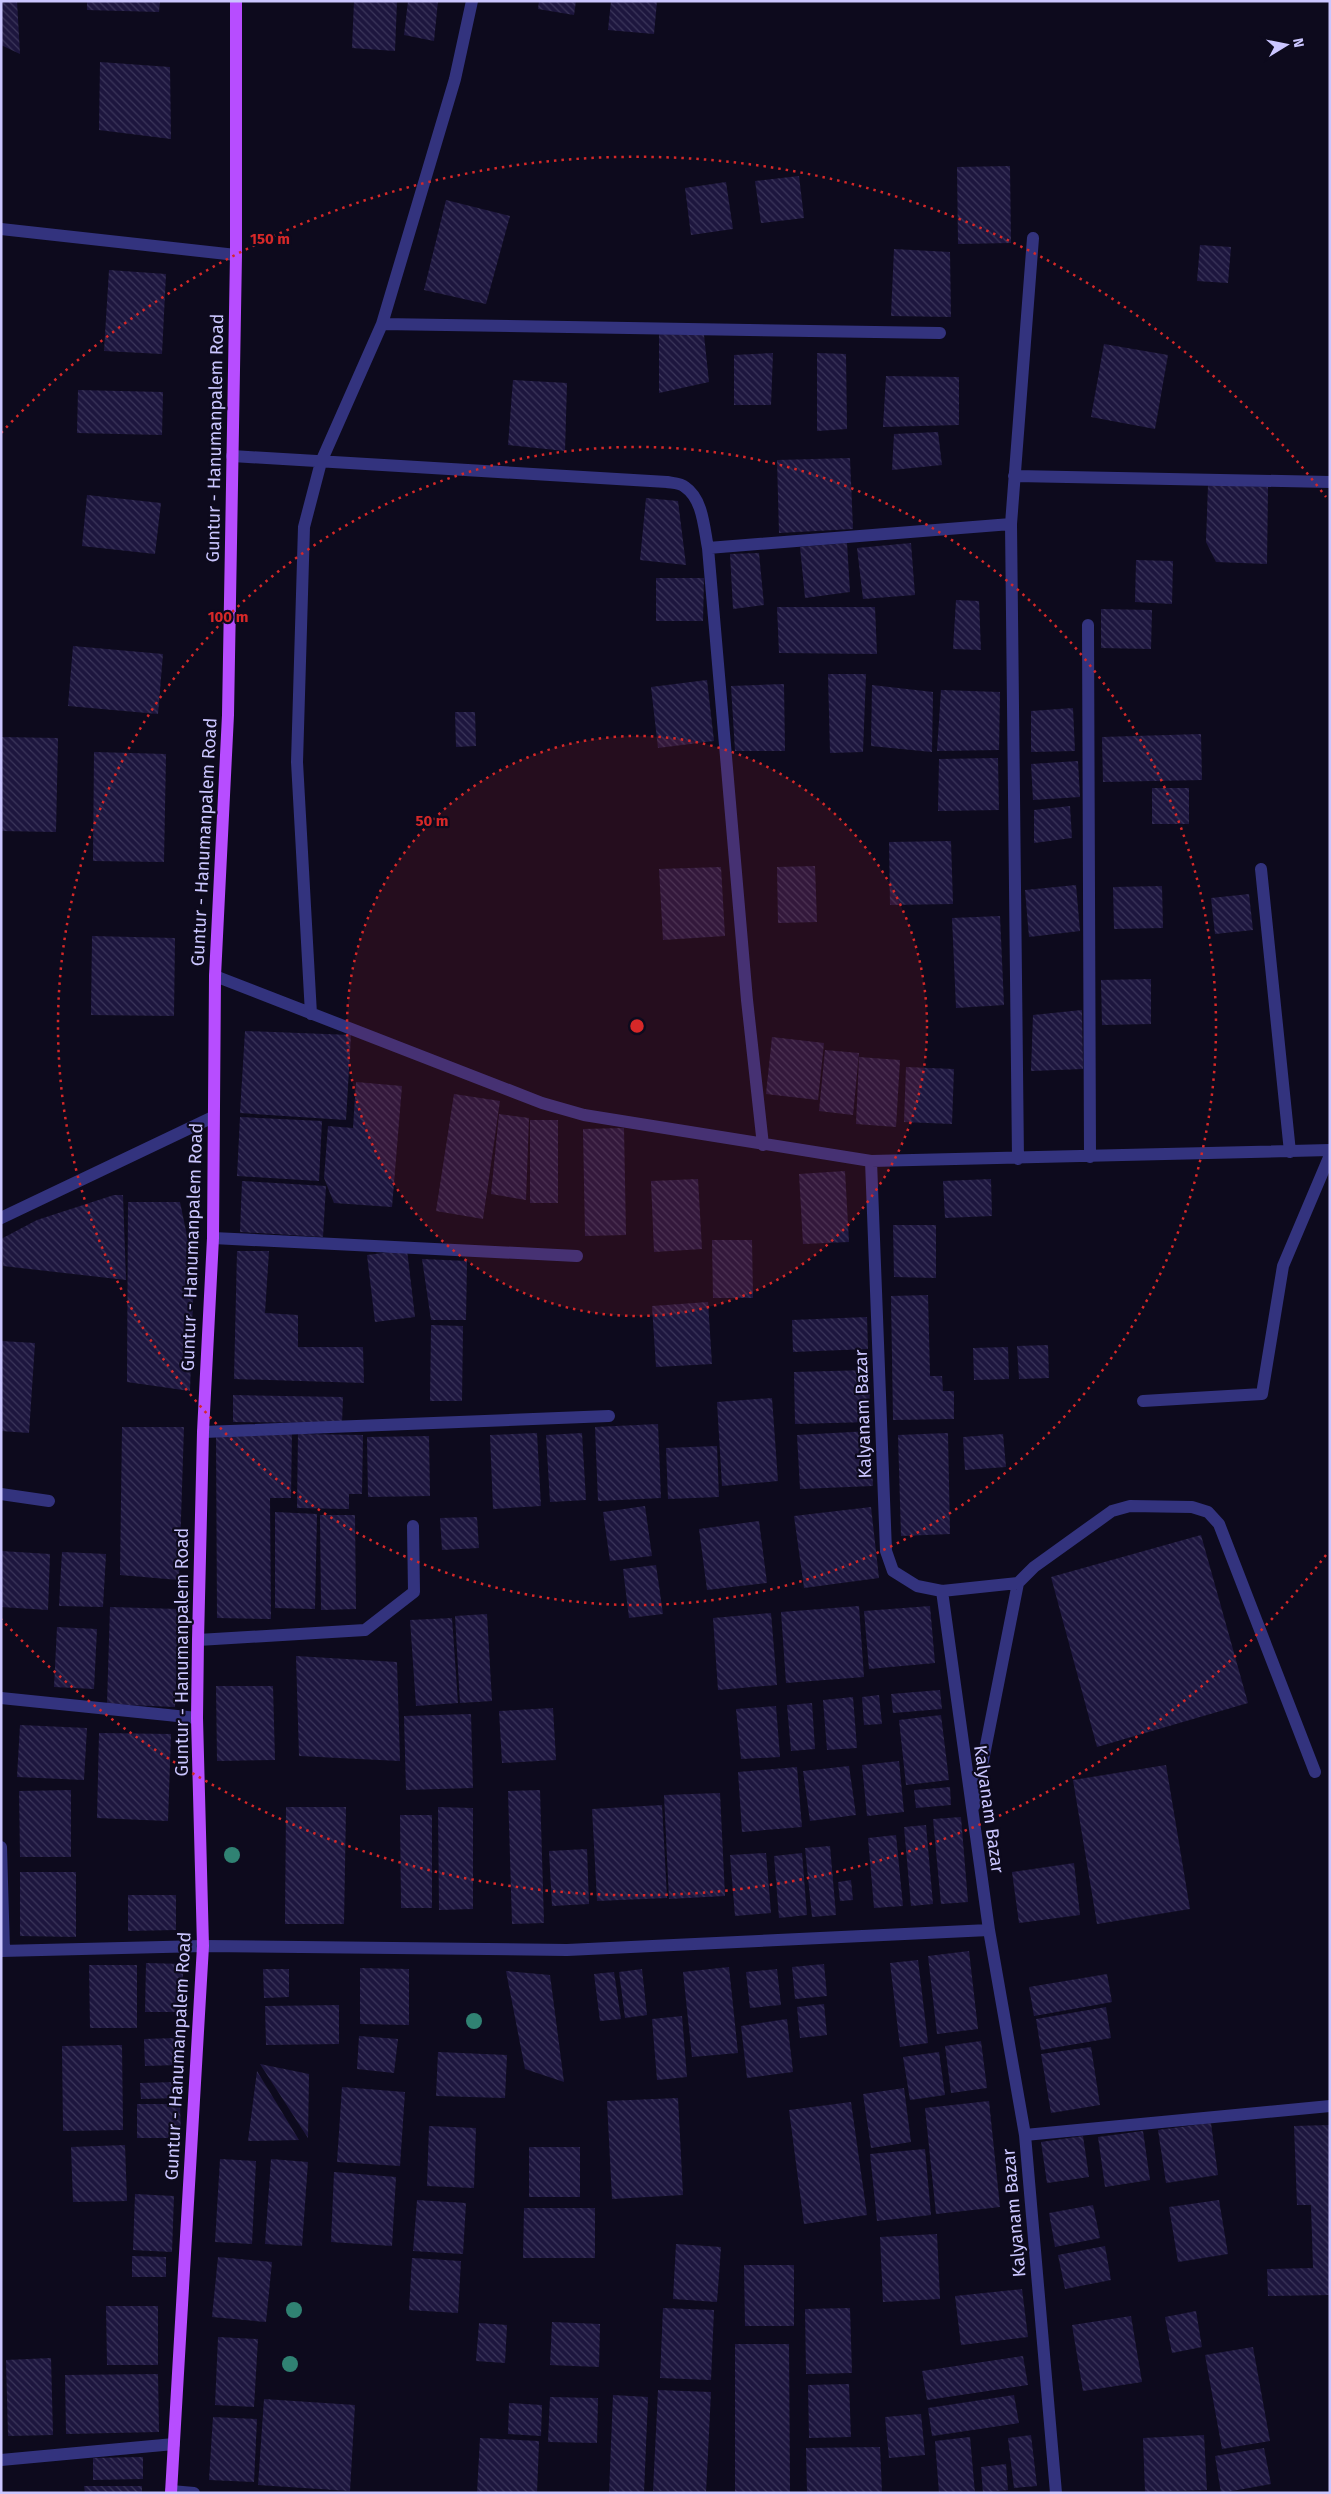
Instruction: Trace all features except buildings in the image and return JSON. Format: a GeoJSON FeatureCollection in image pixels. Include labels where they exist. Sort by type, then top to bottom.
{"type":"FeatureCollection","features":[{"type":"Feature","properties":{"kind":"main road","name":"Guntur - Hanumanpalem Road"},"geometry":{"type":"LineString","coordinates":[[171,2492],[203,1946],[197,1718],[198,1640],[203,1432],[214,1238],[215,976],[228,714],[236,255],[236,1]]}},
{"type":"Feature","properties":{"kind":"street"},"geometry":{"type":"LineString","coordinates":[[310,1014],[297,762],[304,527],[321,462],[382,324],[455,79],[472,1]]}},
{"type":"Feature","properties":{"kind":"street"},"geometry":{"type":"LineString","coordinates":[[1,229],[236,255]]}},
{"type":"Feature","properties":{"kind":"street"},"geometry":{"type":"LineString","coordinates":[[1018,1159],[1011,524],[1033,238]]}},
{"type":"Feature","properties":{"kind":"street"},"geometry":{"type":"LineString","coordinates":[[382,324],[940,333]]}},
{"type":"Feature","properties":{"kind":"street"},"geometry":{"type":"LineString","coordinates":[[232,456],[667,482],[684,485],[694,495],[701,513],[708,548],[747,1000],[763,1145]]}},
{"type":"Feature","properties":{"kind":"street"},"geometry":{"type":"LineString","coordinates":[[1014,476],[1330,482]]}},
{"type":"Feature","properties":{"kind":"street"},"geometry":{"type":"LineString","coordinates":[[708,548],[1011,524]]}},
{"type":"Feature","properties":{"kind":"street"},"geometry":{"type":"LineString","coordinates":[[1088,625],[1090,1158]]}},
{"type":"Feature","properties":{"kind":"street"},"geometry":{"type":"LineString","coordinates":[[1261,869],[1290,1152]]}},
{"type":"Feature","properties":{"kind":"street"},"geometry":{"type":"LineString","coordinates":[[215,976],[550,1105],[584,1114],[763,1145],[871,1161],[1090,1158],[1330,1150]]}},
{"type":"Feature","properties":{"kind":"street"},"geometry":{"type":"LineString","coordinates":[[1,1218],[213,1117]]}},
{"type":"Feature","properties":{"kind":"street"},"geometry":{"type":"LineString","coordinates":[[1143,1401],[1262,1394],[1283,1266],[1330,1155]]}},
{"type":"Feature","properties":{"kind":"street","name":"Kalyanam Bazar"},"geometry":{"type":"LineString","coordinates":[[871,1161],[886,1551],[893,1571],[917,1586],[942,1591],[989,1930],[1024,2135],[1056,2493]]}},
{"type":"Feature","properties":{"kind":"street"},"geometry":{"type":"LineString","coordinates":[[214,1238],[576,1256]]}},
{"type":"Feature","properties":{"kind":"street"},"geometry":{"type":"LineString","coordinates":[[203,1432],[609,1416]]}},
{"type":"Feature","properties":{"kind":"street"},"geometry":{"type":"LineString","coordinates":[[1,1494],[49,1501]]}},
{"type":"Feature","properties":{"kind":"street"},"geometry":{"type":"LineString","coordinates":[[972,1817],[1018,1583],[1034,1567],[1112,1511],[1130,1506],[1192,1507],[1208,1512],[1219,1524],[1314,1772]]}},
{"type":"Feature","properties":{"kind":"street"},"geometry":{"type":"LineString","coordinates":[[198,1640],[365,1630],[414,1592],[412,1526]]}},
{"type":"Feature","properties":{"kind":"street"},"geometry":{"type":"LineString","coordinates":[[942,1591],[1018,1583]]}},
{"type":"Feature","properties":{"kind":"street"},"geometry":{"type":"LineString","coordinates":[[1,1698],[197,1718]]}},
{"type":"Feature","properties":{"kind":"street"},"geometry":{"type":"LineString","coordinates":[[1,1847],[2,1951],[203,1946],[567,1950],[989,1930]]}},
{"type":"Feature","properties":{"kind":"street"},"geometry":{"type":"LineString","coordinates":[[1024,2135],[1330,2106]]}},
{"type":"Feature","properties":{"kind":"street"},"geometry":{"type":"LineString","coordinates":[[1,2460],[174,2444]]}},
{"type":"Feature","properties":{"kind":"street"},"geometry":{"type":"LineString","coordinates":[[171,2492],[194,2493]]}}]}
